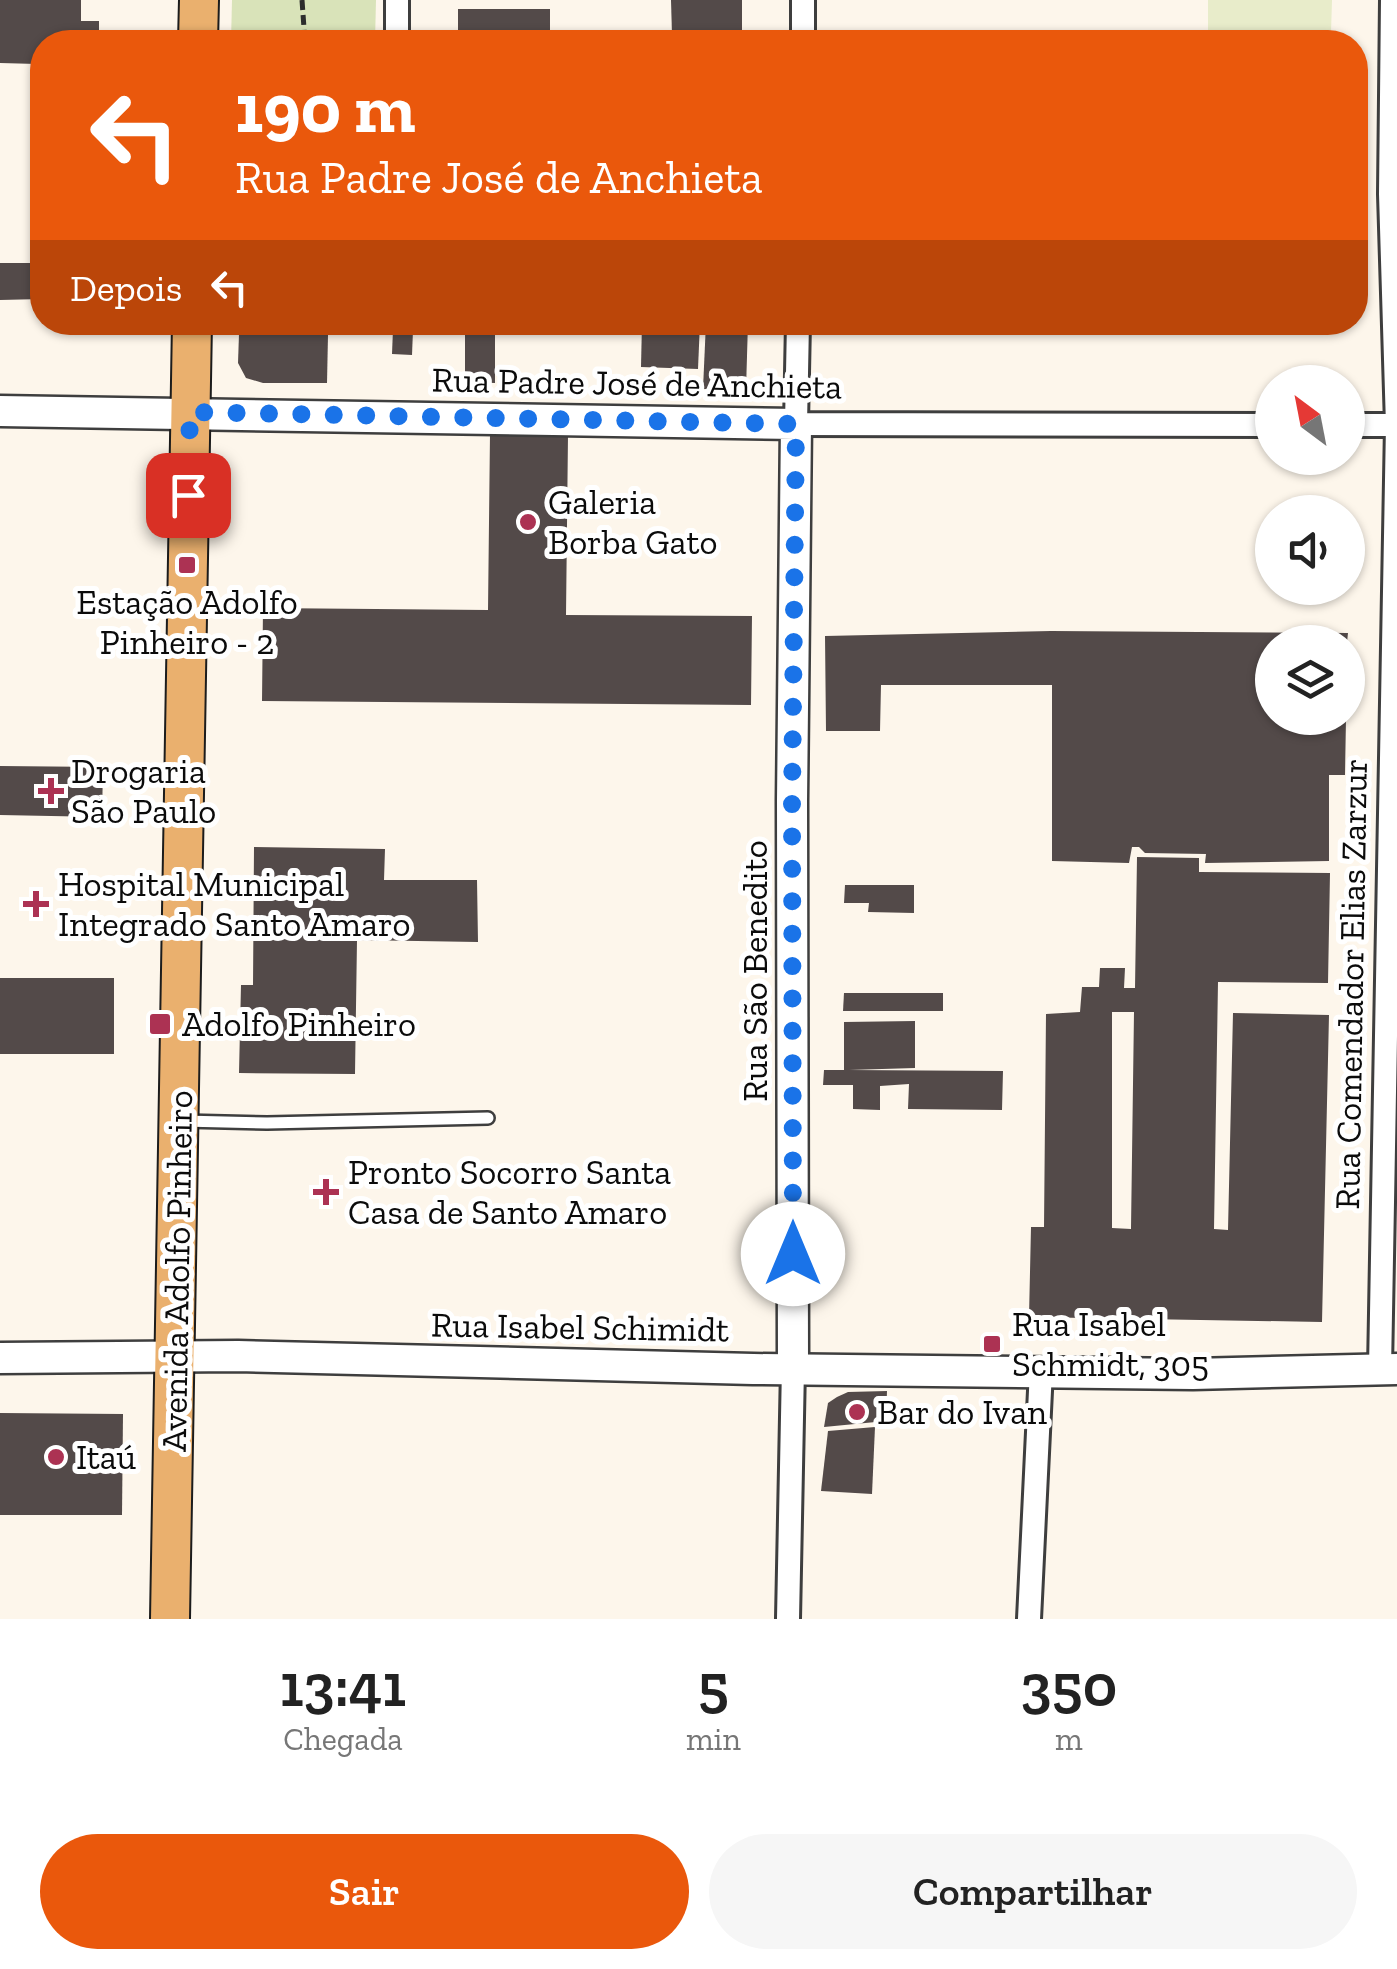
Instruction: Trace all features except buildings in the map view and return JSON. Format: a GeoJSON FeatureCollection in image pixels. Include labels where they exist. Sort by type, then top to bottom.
{"type":"FeatureCollection","features":[{"type":"Feature","properties":{"kind":"main road"},"geometry":{"type":"LineString","coordinates":[[198,30],[199,0]]}},
{"type":"Feature","properties":{"kind":"main road","name":"Avenida Adolfo Pinheiro"},"geometry":{"type":"LineString","coordinates":[[170,1619],[192,335]]}},
{"type":"Feature","properties":{"kind":"street"},"geometry":{"type":"LineString","coordinates":[[397,0],[398,30]]}},
{"type":"Feature","properties":{"kind":"street"},"geometry":{"type":"LineString","coordinates":[[803,30],[804,0]]}},
{"type":"Feature","properties":{"kind":"street","name":"Rua Comendador Elias Zarzur"},"geometry":{"type":"LineString","coordinates":[[1388,1369],[1397,426],[1392,0]]}},
{"type":"Feature","properties":{"kind":"street","name":"Rua São Benedito"},"geometry":{"type":"LineString","coordinates":[[788,1619],[793,1367],[792,802],[798,335]]}},
{"type":"Feature","properties":{"kind":"street","name":"Rua Padre José de Anchieta"},"geometry":{"type":"LineString","coordinates":[[0,411],[796,424],[1255,425]]}},
{"type":"Feature","properties":{"kind":"street"},"geometry":{"type":"LineString","coordinates":[[1365,425],[1397,426]]}},
{"type":"Feature","properties":{"kind":"street","name":"Rua Isabel Schimidt"},"geometry":{"type":"LineString","coordinates":[[0,1358],[176,1356],[1193,1374],[1388,1369]]}},
{"type":"Feature","properties":{"kind":"street"},"geometry":{"type":"LineString","coordinates":[[1029,1619],[1042,1370]]}},
{"type":"Feature","properties":{"kind":"lane"},"geometry":{"type":"LineString","coordinates":[[180,1120],[488,1118]]}},
{"type":"Feature","properties":{"kind":"path"},"geometry":{"type":"LineString","coordinates":[[302,0],[303,30]]}},
{"type":"Feature","properties":{"kind":"green space"},"geometry":{"type":"Polygon","coordinates":[[[232,0],[376,0],[375,30],[231,30],[232,0]]]}},
{"type":"Feature","properties":{"kind":"green space"},"geometry":{"type":"Polygon","coordinates":[[[1208,0],[1332,0],[1331,30],[1208,30],[1208,0]]]}},
{"type":"Feature","properties":{"kind":"place","name":"Galeria Borba Gato"},"geometry":{"type":"Point","coordinates":[528,522]}},
{"type":"Feature","properties":{"kind":"place","name":"Estação Adolfo Pinheiro - 2"},"geometry":{"type":"Point","coordinates":[187,565]}},
{"type":"Feature","properties":{"kind":"place","name":"Drogaria São Paulo"},"geometry":{"type":"Point","coordinates":[51,791]}},
{"type":"Feature","properties":{"kind":"place","name":"Hospital Municipal Integrado Santo Amaro"},"geometry":{"type":"Point","coordinates":[36,904]}},
{"type":"Feature","properties":{"kind":"place","name":"Adolfo Pinheiro"},"geometry":{"type":"Point","coordinates":[160,1024]}},
{"type":"Feature","properties":{"kind":"place","name":"Pronto Socorro Santa Casa de Santo Amaro"},"geometry":{"type":"Point","coordinates":[326,1192]}},
{"type":"Feature","properties":{"kind":"place","name":"Rua Isabel Schmidt, 305"},"geometry":{"type":"Point","coordinates":[992,1344]}},
{"type":"Feature","properties":{"kind":"place","name":"Bar do Ivan"},"geometry":{"type":"Point","coordinates":[857,1412]}},
{"type":"Feature","properties":{"kind":"place","name":"Itaú"},"geometry":{"type":"Point","coordinates":[56,1457]}},
{"type":"Feature","properties":{"kind":"route"},"geometry":{"type":"LineString","coordinates":[[188,495],[190,412],[796,424],[793,1254]]}}]}
